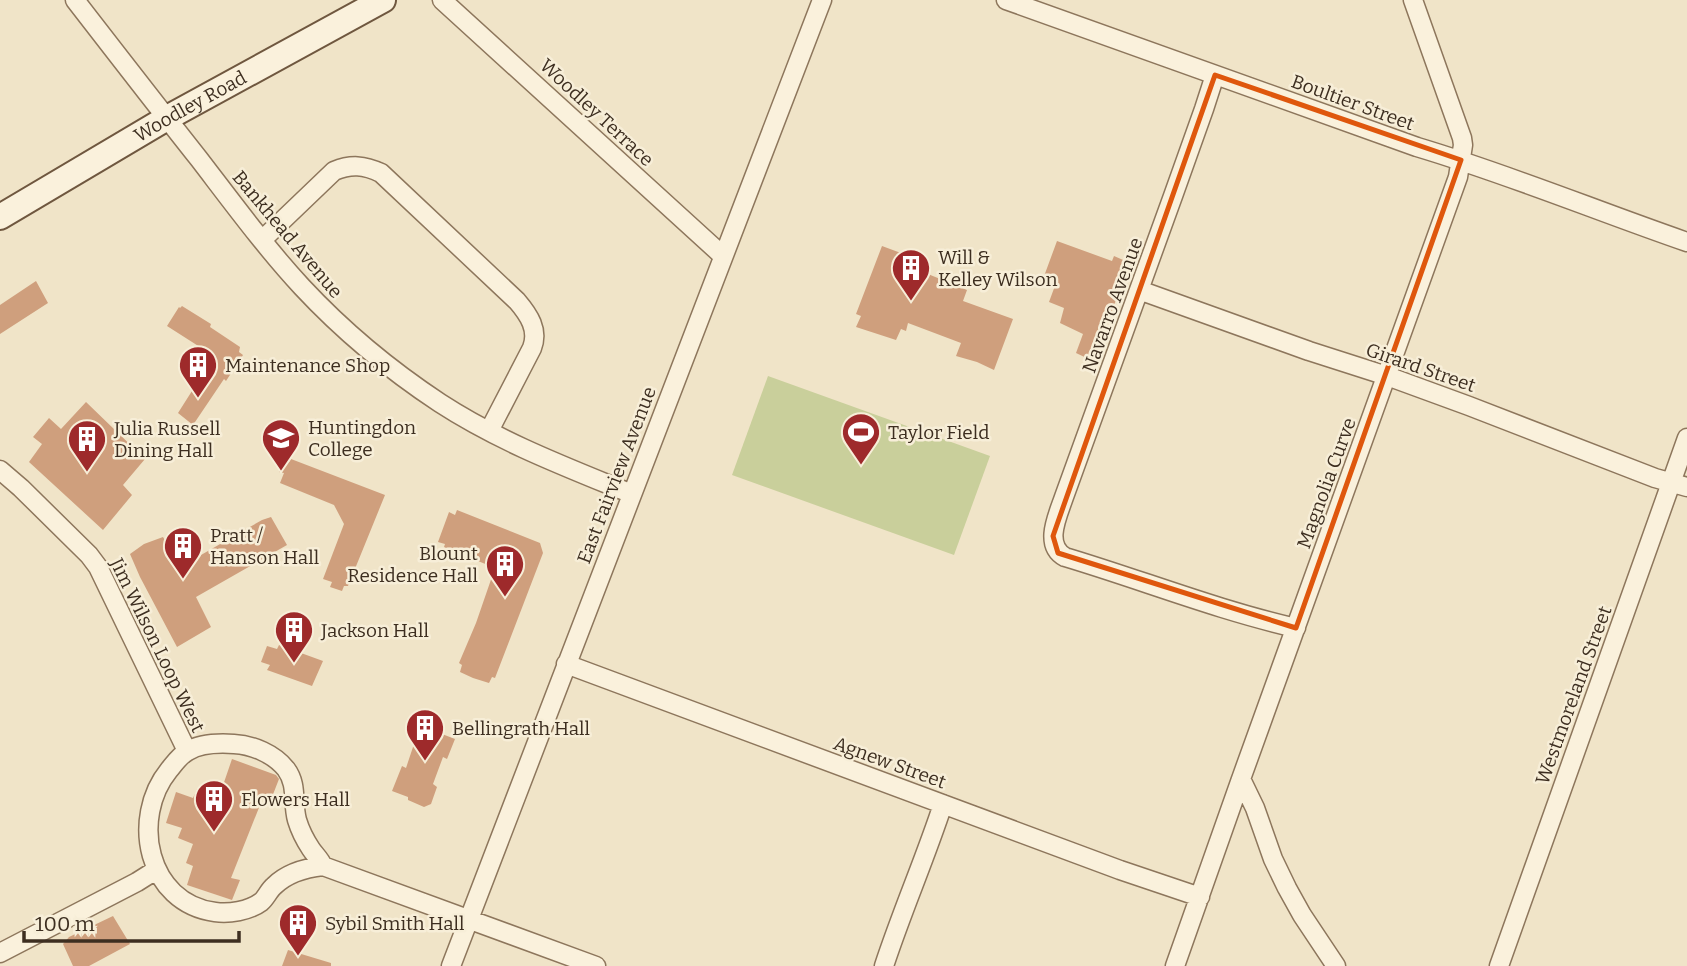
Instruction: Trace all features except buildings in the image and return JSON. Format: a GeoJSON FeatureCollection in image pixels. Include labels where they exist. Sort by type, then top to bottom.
{"type":"FeatureCollection","features":[{"type":"Feature","properties":{"kind":"main road","name":"Woodley Road"},"geometry":{"type":"LineString","coordinates":[[0,218],[167,118],[383,0]]}},
{"type":"Feature","properties":{"kind":"street","name":"Bankhead Avenue"},"geometry":{"type":"LineString","coordinates":[[75,0],[262,240],[302,286],[359,341],[418,388],[489,431],[545,459],[632,494]]}},
{"type":"Feature","properties":{"kind":"street","name":"Woodley Terrace"},"geometry":{"type":"LineString","coordinates":[[442,0],[723,256]]}},
{"type":"Feature","properties":{"kind":"street","name":"East Fairview Avenue"},"geometry":{"type":"LineString","coordinates":[[451,966],[822,0]]}},
{"type":"Feature","properties":{"kind":"street","name":"Boultier Street"},"geometry":{"type":"LineString","coordinates":[[1006,0],[1687,242]]}},
{"type":"Feature","properties":{"kind":"street","name":"Magnolia Curve"},"geometry":{"type":"LineString","coordinates":[[1175,966],[1452,195],[1461,160],[1462,138],[1413,0]]}},
{"type":"Feature","properties":{"kind":"street","name":"Navarro Avenue"},"geometry":{"type":"LineString","coordinates":[[1215,75],[1064,497],[1053,536],[1056,550],[1065,557],[1129,576],[1215,607],[1296,628]]}},
{"type":"Feature","properties":{"kind":"street"},"geometry":{"type":"LineString","coordinates":[[262,240],[334,171],[346,166],[360,166],[381,173],[517,301],[535,330],[532,348],[489,431]]}},
{"type":"Feature","properties":{"kind":"street","name":"Girard Street"},"geometry":{"type":"LineString","coordinates":[[1139,290],[1387,376],[1679,485]]}},
{"type":"Feature","properties":{"kind":"street","name":"Westmoreland Street"},"geometry":{"type":"LineString","coordinates":[[1499,966],[1679,485],[1687,438]]}},
{"type":"Feature","properties":{"kind":"street","name":"Jim Wilson Loop West"},"geometry":{"type":"LineString","coordinates":[[0,470],[89,555],[98,567],[187,751]]}},
{"type":"Feature","properties":{"kind":"street","name":"Agnew Street"},"geometry":{"type":"LineString","coordinates":[[566,664],[1120,870],[1200,897]]}},
{"type":"Feature","properties":{"kind":"street"},"geometry":{"type":"LineString","coordinates":[[323,866],[310,848],[297,820],[292,779],[277,760],[239,744],[220,743],[187,751],[164,776],[151,805],[148,821],[148,837],[156,870],[177,896],[196,907],[217,912],[247,909],[262,902],[274,886],[291,874],[323,866],[596,966]]}},
{"type":"Feature","properties":{"kind":"street"},"geometry":{"type":"LineString","coordinates":[[1241,779],[1287,888],[1336,966]]}},
{"type":"Feature","properties":{"kind":"street"},"geometry":{"type":"LineString","coordinates":[[884,966],[943,804]]}},
{"type":"Feature","properties":{"kind":"street"},"geometry":{"type":"LineString","coordinates":[[0,953],[156,870]]}},
{"type":"Feature","properties":{"kind":"highlighted area"},"geometry":{"type":"Polygon","coordinates":[[[1215,75],[1461,160],[1296,628],[1058,553],[1053,536],[1215,75]]]}},
{"type":"Feature","properties":{"kind":"green space","name":"Taylor Field"},"geometry":{"type":"Polygon","coordinates":[[[768,376],[990,456],[954,555],[732,475],[768,376]]]}},
{"type":"Feature","properties":{"kind":"place","name":"Will & Kelley Wilson"},"geometry":{"type":"Point","coordinates":[911,302]}},
{"type":"Feature","properties":{"kind":"place","name":"Maintenance Shop"},"geometry":{"type":"Point","coordinates":[198,399]}},
{"type":"Feature","properties":{"kind":"place","name":"Taylor Field"},"geometry":{"type":"Point","coordinates":[861,466]}},
{"type":"Feature","properties":{"kind":"place","name":"Huntingdon College"},"geometry":{"type":"Point","coordinates":[281,472]}},
{"type":"Feature","properties":{"kind":"place","name":"Julia Russell Dining Hall"},"geometry":{"type":"Point","coordinates":[87,473]}},
{"type":"Feature","properties":{"kind":"place","name":"Pratt / Hanson Hall"},"geometry":{"type":"Point","coordinates":[183,580]}},
{"type":"Feature","properties":{"kind":"place","name":"Blount Residence Hall"},"geometry":{"type":"Point","coordinates":[505,598]}},
{"type":"Feature","properties":{"kind":"place","name":"Jackson Hall"},"geometry":{"type":"Point","coordinates":[294,664]}},
{"type":"Feature","properties":{"kind":"place","name":"Bellingrath Hall"},"geometry":{"type":"Point","coordinates":[425,762]}},
{"type":"Feature","properties":{"kind":"place","name":"Flowers Hall"},"geometry":{"type":"Point","coordinates":[214,833]}},
{"type":"Feature","properties":{"kind":"place","name":"Sybil Smith Hall"},"geometry":{"type":"Point","coordinates":[298,957]}}]}
